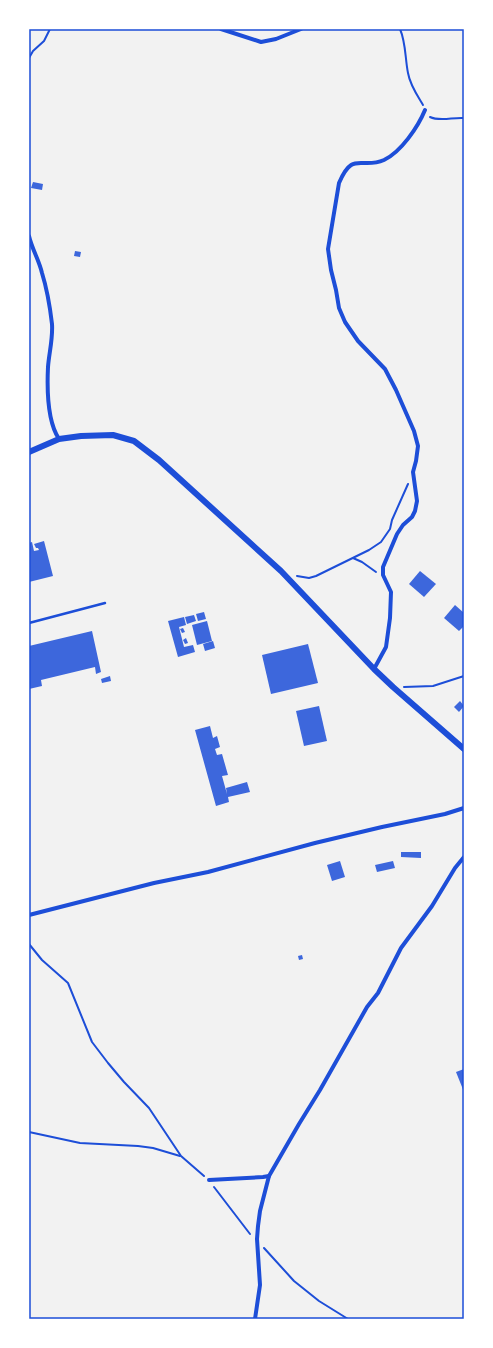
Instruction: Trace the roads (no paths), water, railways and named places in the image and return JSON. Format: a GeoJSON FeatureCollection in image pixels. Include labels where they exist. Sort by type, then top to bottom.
{"type":"FeatureCollection","features":[{"type":"Feature","properties":{"kind":"street"},"geometry":{"type":"LineString","coordinates":[[221,29],[261,42],[276,39],[301,29]]}},
{"type":"Feature","properties":{"kind":"street"},"geometry":{"type":"LineString","coordinates":[[374,669],[386,647],[390,618],[391,592],[383,576],[383,566],[397,534],[412,517],[415,511],[416,501],[413,472],[418,446],[414,431],[385,369],[358,341],[345,322],[339,308],[328,249],[339,183],[343,173],[347,168],[354,164],[360,162],[375,163],[384,160],[393,154],[399,149],[422,118],[425,110]]}},
{"type":"Feature","properties":{"kind":"street"},"geometry":{"type":"LineString","coordinates":[[29,236],[31,246],[42,272],[52,325],[48,367],[48,395],[54,431],[59,439]]}},
{"type":"Feature","properties":{"kind":"street"},"geometry":{"type":"LineString","coordinates":[[29,452],[59,439],[112,435],[134,441],[159,460],[282,571],[374,669],[464,749]]}},
{"type":"Feature","properties":{"kind":"street"},"geometry":{"type":"LineString","coordinates":[[29,915],[140,886],[208,872],[315,843],[445,814],[464,808]]}},
{"type":"Feature","properties":{"kind":"street"},"geometry":{"type":"LineString","coordinates":[[255,1319],[260,1285],[257,1239],[260,1211],[270,1176],[367,1007],[378,993],[401,948],[432,906],[455,868],[464,857]]}},
{"type":"Feature","properties":{"kind":"street"},"geometry":{"type":"LineString","coordinates":[[209,1180],[270,1176]]}},
{"type":"Feature","properties":{"kind":"lane"},"geometry":{"type":"LineString","coordinates":[[29,623],[105,603]]}}]}
